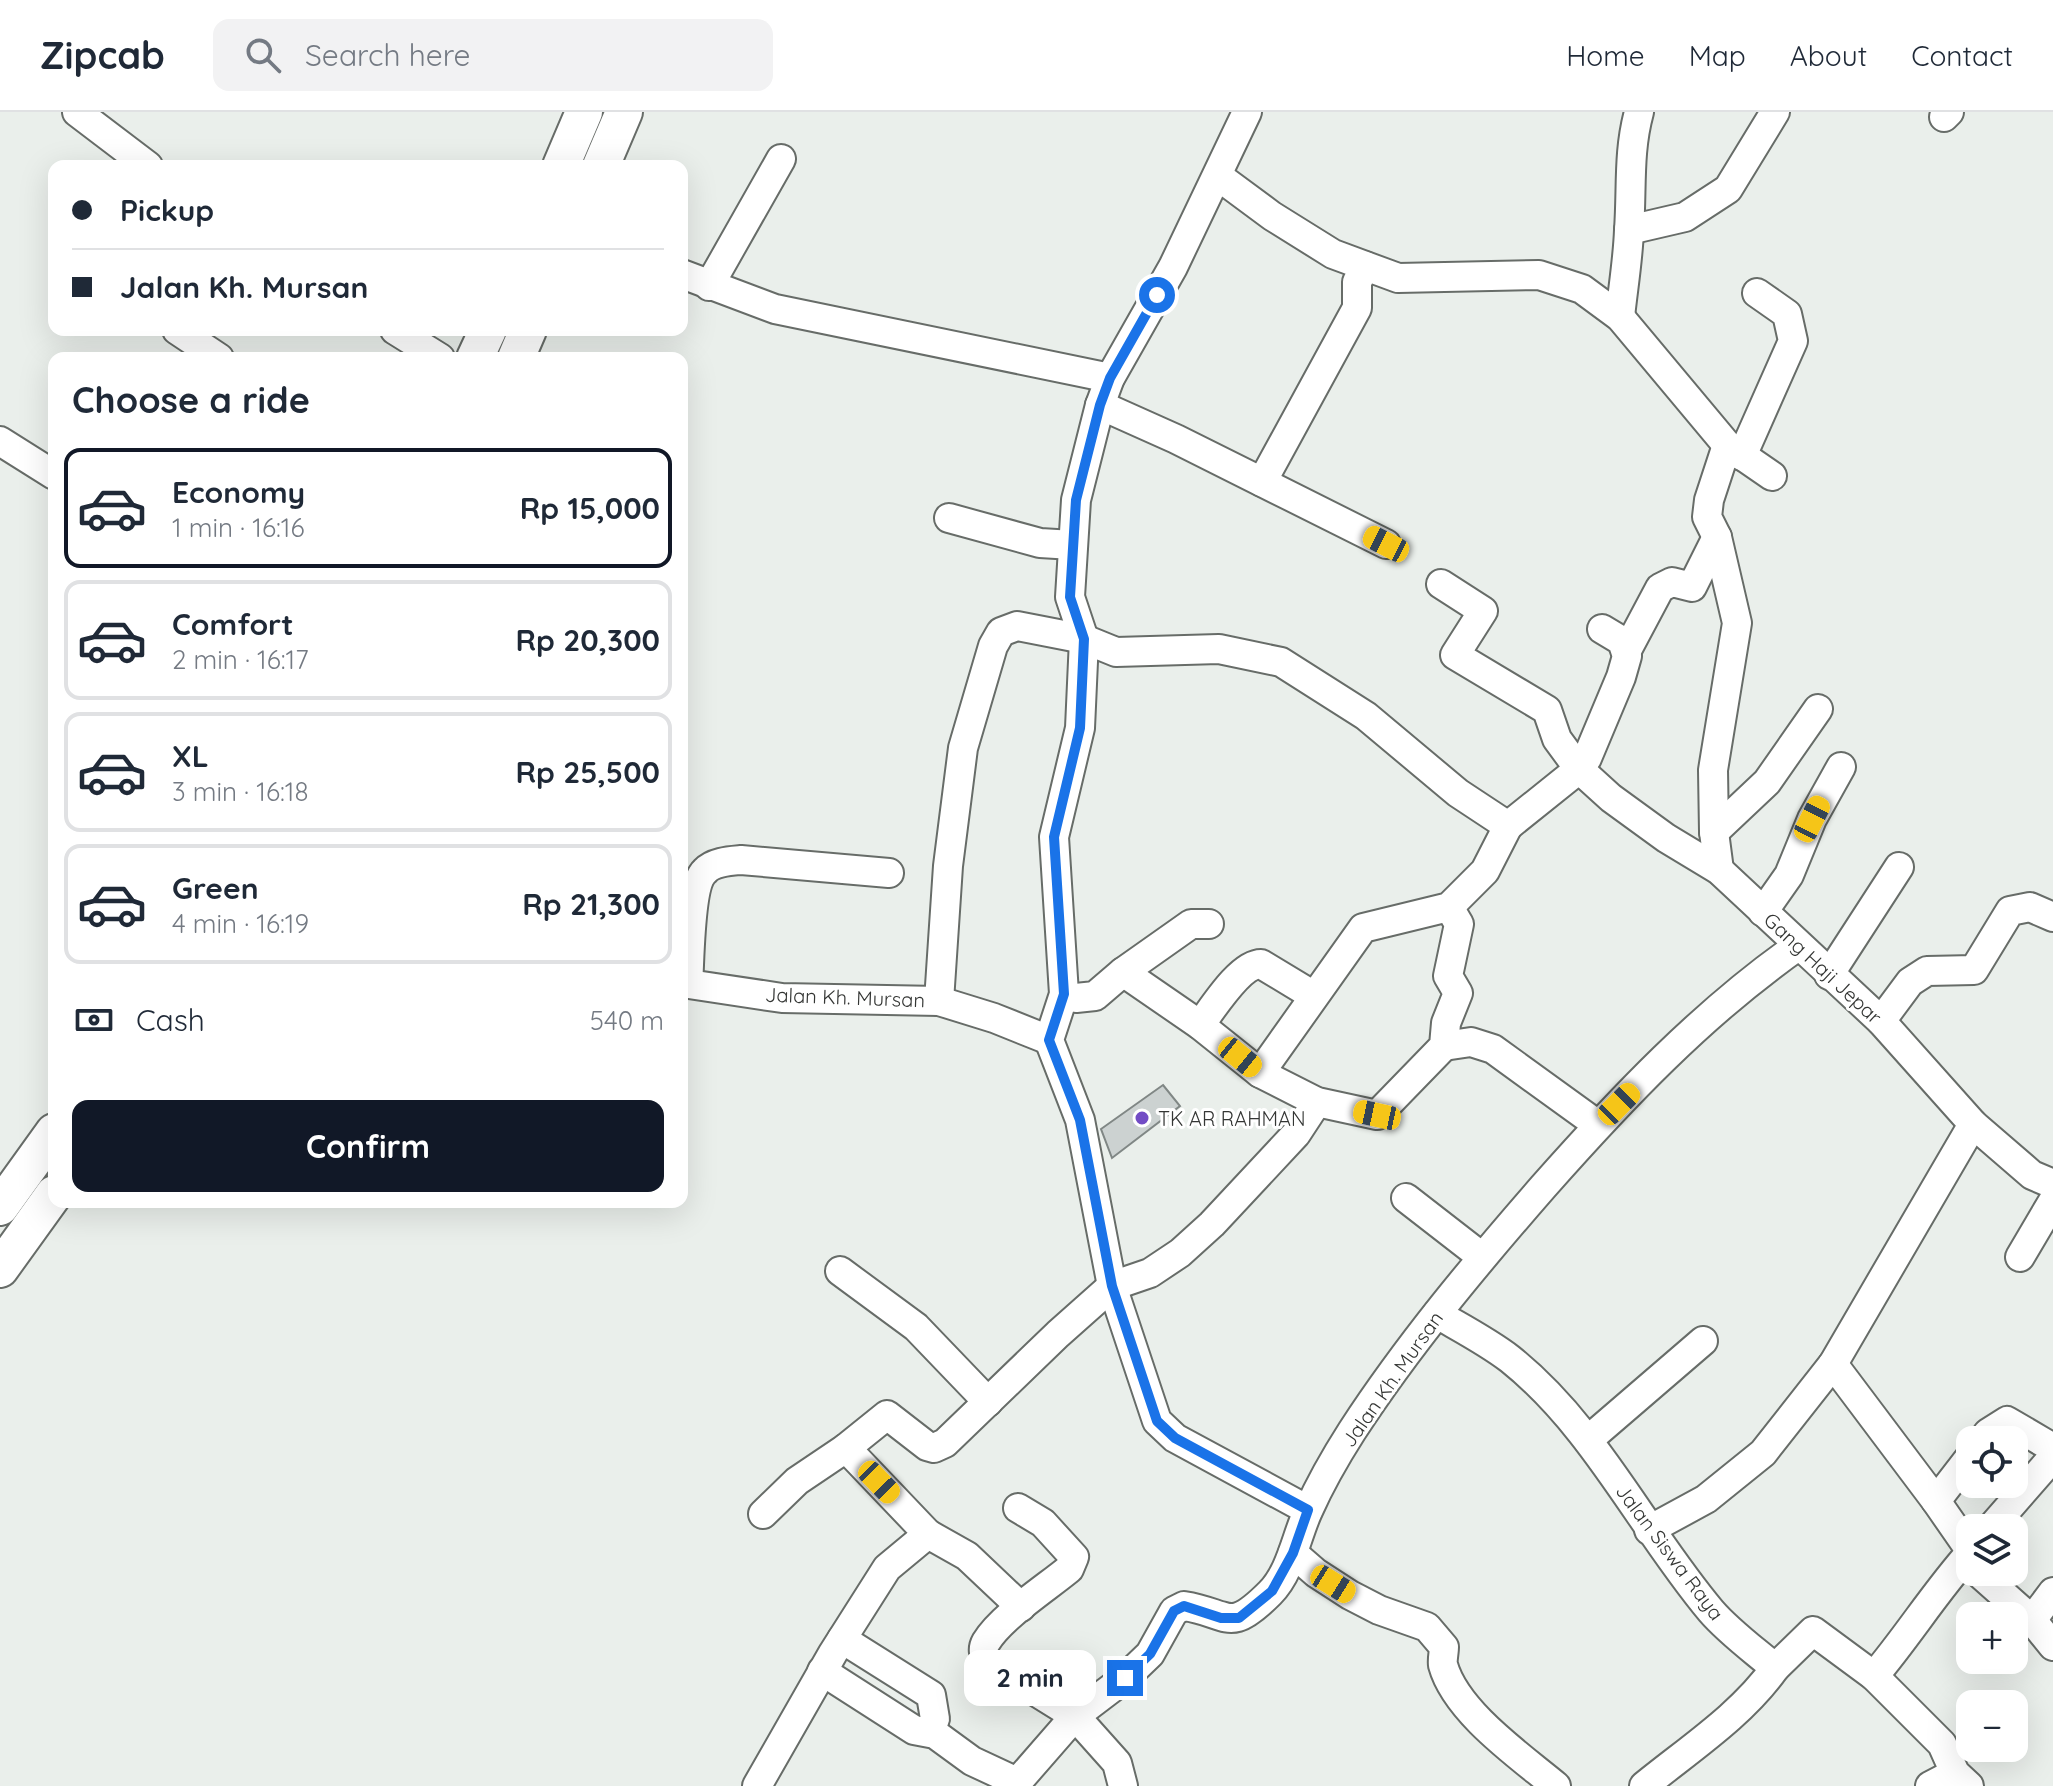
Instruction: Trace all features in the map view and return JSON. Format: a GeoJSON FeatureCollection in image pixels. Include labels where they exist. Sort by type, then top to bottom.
{"type":"FeatureCollection","features":[{"type":"Feature","properties":{"kind":"main road"},"geometry":{"type":"LineString","coordinates":[[564,160],[584,112]]}},
{"type":"Feature","properties":{"kind":"main road"},"geometry":{"type":"LineString","coordinates":[[604,160],[624,112]]}},
{"type":"Feature","properties":{"kind":"main road"},"geometry":{"type":"LineString","coordinates":[[0,1207],[48,1140]]}},
{"type":"Feature","properties":{"kind":"main road"},"geometry":{"type":"LineString","coordinates":[[0,1269],[48,1202]]}},
{"type":"Feature","properties":{"kind":"street"},"geometry":{"type":"LineString","coordinates":[[77,112],[140,160]]}},
{"type":"Feature","properties":{"kind":"street"},"geometry":{"type":"LineString","coordinates":[[1247,112],[1173,267],[1105,392],[1076,500],[1070,597],[1084,639],[1080,728],[1054,837],[1064,994],[1049,1040],[1080,1120],[1112,1286],[1157,1421],[1175,1438],[1308,1510]]}},
{"type":"Feature","properties":{"kind":"street"},"geometry":{"type":"LineString","coordinates":[[1620,317],[1629,230],[1629,171],[1639,112]]}},
{"type":"Feature","properties":{"kind":"street"},"geometry":{"type":"LineString","coordinates":[[1629,230],[1685,217],[1728,189],[1775,112]]}},
{"type":"Feature","properties":{"kind":"street"},"geometry":{"type":"LineString","coordinates":[[709,286],[781,159]]}},
{"type":"Feature","properties":{"kind":"street"},"geometry":{"type":"LineString","coordinates":[[1218,176],[1333,254],[1398,278],[1539,275],[1582,289],[1620,317],[1735,450],[1772,476]]}},
{"type":"Feature","properties":{"kind":"street"},"geometry":{"type":"LineString","coordinates":[[1262,482],[1357,308],[1357,282],[1365,266]]}},
{"type":"Feature","properties":{"kind":"street"},"geometry":{"type":"LineString","coordinates":[[688,277],[783,311],[1105,392],[1262,482],[1386,544]]}},
{"type":"Feature","properties":{"kind":"street"},"geometry":{"type":"LineString","coordinates":[[1719,870],[1714,832],[1713,770],[1737,623],[1717,537],[1707,517],[1709,500],[1793,341],[1787,314],[1757,293]]}},
{"type":"Feature","properties":{"kind":"street"},"geometry":{"type":"LineString","coordinates":[[186,336],[210,352]]}},
{"type":"Feature","properties":{"kind":"street"},"geometry":{"type":"LineString","coordinates":[[405,336],[430,352]]}},
{"type":"Feature","properties":{"kind":"street"},"geometry":{"type":"LineString","coordinates":[[0,441],[48,471]]}},
{"type":"Feature","properties":{"kind":"street"},"geometry":{"type":"LineString","coordinates":[[949,518],[1040,543],[1073,545]]}},
{"type":"Feature","properties":{"kind":"street"},"geometry":{"type":"LineString","coordinates":[[1260,1073],[1363,928],[1449,907],[1485,871],[1508,826],[1579,769],[1587,758],[1621,677],[1626,652],[1660,588],[1672,582],[1692,587],[1717,537]]}},
{"type":"Feature","properties":{"kind":"street","name":"Gang Haji Jepar"},"geometry":{"type":"LineString","coordinates":[[1441,584],[1483,611],[1455,655],[1547,710],[1557,739],[1579,769],[1611,798],[1666,838],[1719,870],[1881,1021],[1973,1124],[2032,1175],[2053,1184]]}},
{"type":"Feature","properties":{"kind":"street"},"geometry":{"type":"LineString","coordinates":[[939,1001],[948,866],[963,748],[993,646],[1001,632],[1017,626],[1084,639],[1116,652],[1219,649],[1281,662],[1366,716],[1458,793],[1508,826]]}},
{"type":"Feature","properties":{"kind":"street"},"geometry":{"type":"LineString","coordinates":[[1602,629],[1622,641],[1626,652]]}},
{"type":"Feature","properties":{"kind":"street"},"geometry":{"type":"LineString","coordinates":[[1714,832],[1767,782],[1818,709]]}},
{"type":"Feature","properties":{"kind":"street"},"geometry":{"type":"LineString","coordinates":[[1763,912],[1789,875],[1812,819],[1841,767]]}},
{"type":"Feature","properties":{"kind":"street"},"geometry":{"type":"LineString","coordinates":[[688,953],[694,892],[704,871],[719,863],[741,860],[889,873]]}},
{"type":"Feature","properties":{"kind":"street"},"geometry":{"type":"LineString","coordinates":[[1829,975],[1899,867]]}},
{"type":"Feature","properties":{"kind":"street"},"geometry":{"type":"LineString","coordinates":[[1444,1046],[1446,1023],[1458,993],[1448,976],[1459,924],[1449,907]]}},
{"type":"Feature","properties":{"kind":"street"},"geometry":{"type":"LineString","coordinates":[[1881,1021],[1910,982],[1927,971],[1974,970],[2010,911],[2030,907],[2053,917]]}},
{"type":"Feature","properties":{"kind":"street"},"geometry":{"type":"LineString","coordinates":[[1064,994],[1076,998],[1095,996],[1191,924],[1209,924]]}},
{"type":"Feature","properties":{"kind":"street","name":"Jalan Kh. Mursan"},"geometry":{"type":"LineString","coordinates":[[1015,1784],[1075,1716],[1125,1678],[1150,1654],[1174,1611],[1184,1606],[1221,1618],[1239,1618],[1272,1591],[1293,1553],[1308,1510],[1352,1432],[1482,1257],[1598,1125],[1682,1042],[1752,978],[1798,946]]}},
{"type":"Feature","properties":{"kind":"street"},"geometry":{"type":"LineString","coordinates":[[1200,1025],[1242,971],[1252,964],[1261,964],[1314,996]]}},
{"type":"Feature","properties":{"kind":"street"},"geometry":{"type":"LineString","coordinates":[[1123,972],[1200,1025],[1260,1073],[1317,1102],[1377,1115],[1444,1046],[1471,1042],[1493,1049],[1598,1125]]}},
{"type":"Feature","properties":{"kind":"street","name":"Jalan Kh. Mursan"},"geometry":{"type":"LineString","coordinates":[[688,984],[782,998],[939,1001],[1049,1040]]}},
{"type":"Feature","properties":{"kind":"street"},"geometry":{"type":"LineString","coordinates":[[763,1514],[797,1481],[887,1415],[927,1446],[934,1448],[945,1443],[1112,1286],[1150,1273],[1201,1234],[1296,1134],[1317,1102]]}},
{"type":"Feature","properties":{"kind":"street"},"geometry":{"type":"LineString","coordinates":[[1649,1530],[1706,1499],[1763,1453],[1833,1364],[1973,1124]]}},
{"type":"Feature","properties":{"kind":"street"},"geometry":{"type":"LineString","coordinates":[[1406,1198],[1482,1257]]}},
{"type":"Feature","properties":{"kind":"street"},"geometry":{"type":"LineString","coordinates":[[2020,1257],[2053,1201]]}},
{"type":"Feature","properties":{"kind":"street"},"geometry":{"type":"LineString","coordinates":[[840,1271],[916,1327],[988,1402]]}},
{"type":"Feature","properties":{"kind":"street","name":"Jalan Siswa Raya"},"geometry":{"type":"LineString","coordinates":[[1437,1314],[1509,1358],[1555,1403],[1588,1440],[1649,1530],[1713,1613],[1775,1668]]}},
{"type":"Feature","properties":{"kind":"street"},"geometry":{"type":"LineString","coordinates":[[1588,1440],[1703,1341]]}},
{"type":"Feature","properties":{"kind":"street"},"geometry":{"type":"LineString","coordinates":[[1833,1364],[1936,1501],[1956,1536]]}},
{"type":"Feature","properties":{"kind":"street"},"geometry":{"type":"LineString","coordinates":[[1999,1426],[2007,1421],[2017,1426]]}},
{"type":"Feature","properties":{"kind":"street"},"geometry":{"type":"LineString","coordinates":[[2001,1514],[2051,1444],[2028,1432]]}},
{"type":"Feature","properties":{"kind":"street"},"geometry":{"type":"LineString","coordinates":[[846,1448],[928,1534],[967,1556],[1021,1607]]}},
{"type":"Feature","properties":{"kind":"street"},"geometry":{"type":"LineString","coordinates":[[1936,1501],[1956,1475]]}},
{"type":"Feature","properties":{"kind":"street"},"geometry":{"type":"LineString","coordinates":[[1018,1508],[1043,1523],[1074,1557],[1069,1569],[1021,1607],[985,1644],[983,1654],[987,1661],[1075,1716],[1117,1763],[1123,1786]]}},
{"type":"Feature","properties":{"kind":"street"},"geometry":{"type":"LineString","coordinates":[[763,1784],[822,1671],[887,1568],[928,1534]]}},
{"type":"Feature","properties":{"kind":"street"},"geometry":{"type":"LineString","coordinates":[[1293,1553],[1316,1573],[1350,1595],[1379,1610],[1427,1627],[1444,1647],[1442,1663],[1463,1701],[1486,1728],[1556,1786]]}},
{"type":"Feature","properties":{"kind":"street"},"geometry":{"type":"LineString","coordinates":[[1874,1676],[1956,1577]]}},
{"type":"Feature","properties":{"kind":"street"},"geometry":{"type":"LineString","coordinates":[[1997,1586],[2032,1620],[2053,1646]]}},
{"type":"Feature","properties":{"kind":"street"},"geometry":{"type":"LineString","coordinates":[[2032,1620],[2053,1592]]}},
{"type":"Feature","properties":{"kind":"street"},"geometry":{"type":"LineString","coordinates":[[1644,1786],[1730,1715],[1813,1631],[1874,1676],[1942,1744],[1962,1779],[1930,1786]]}},
{"type":"Feature","properties":{"kind":"street"},"geometry":{"type":"LineString","coordinates":[[842,1639],[931,1695],[935,1719],[929,1732]]}},
{"type":"Feature","properties":{"kind":"street"},"geometry":{"type":"LineString","coordinates":[[822,1671],[914,1730],[929,1732],[972,1761],[1015,1784]]}},
{"type":"Feature","properties":{"kind":"building","name":"TK AR RAHMAN"},"geometry":{"type":"Polygon","coordinates":[[[1163,1085],[1180,1106],[1112,1158],[1101,1129],[1163,1085]]]}},
{"type":"Feature","properties":{"kind":"place","name":"TK AR RAHMAN"},"geometry":{"type":"Point","coordinates":[1142,1118]}},
{"type":"Feature","properties":{"kind":"route"},"geometry":{"type":"LineString","coordinates":[[1125,1678],[1150,1654],[1174,1611],[1184,1606],[1221,1618],[1239,1618],[1272,1591],[1293,1553],[1308,1510],[1175,1438],[1157,1421],[1112,1286],[1080,1120],[1049,1040],[1064,994],[1054,837],[1080,728],[1084,639],[1070,597],[1076,500],[1110,378],[1157,295]]}}]}
